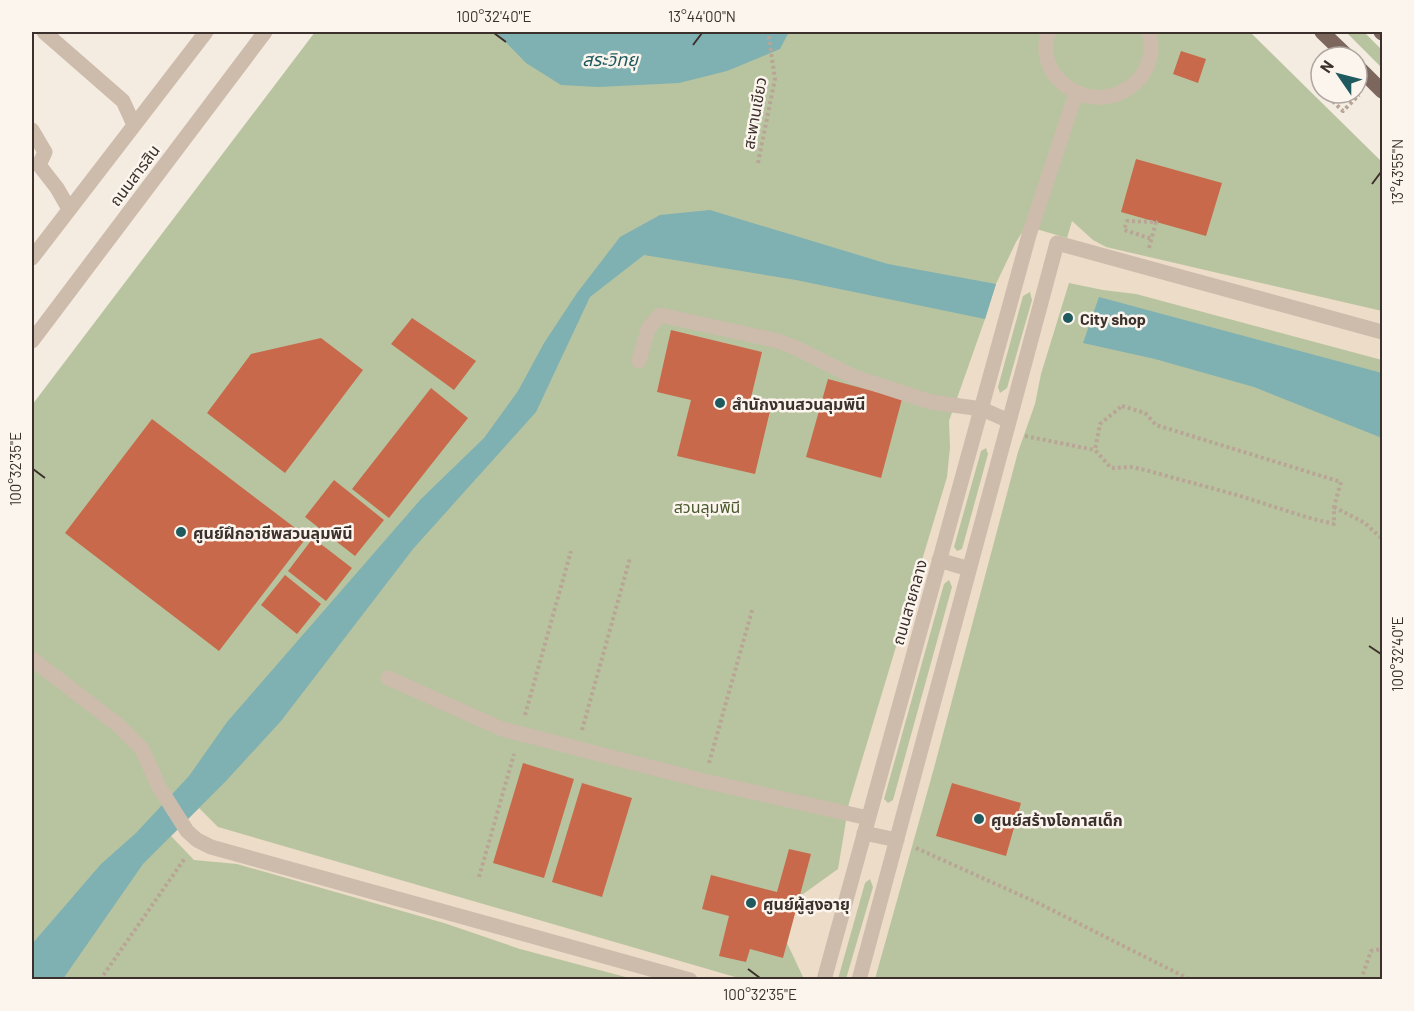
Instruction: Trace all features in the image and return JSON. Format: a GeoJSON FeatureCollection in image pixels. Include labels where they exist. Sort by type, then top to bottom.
{"type":"FeatureCollection","features":[{"type":"Feature","properties":{"kind":"main road"},"geometry":{"type":"LineString","coordinates":[[1322,32],[1336,45]]}},
{"type":"Feature","properties":{"kind":"main road"},"geometry":{"type":"LineString","coordinates":[[1369,78],[1383,91]]}},
{"type":"Feature","properties":{"kind":"street"},"geometry":{"type":"LineString","coordinates":[[44,32],[123,100],[134,125]]}},
{"type":"Feature","properties":{"kind":"street","name":"ถนนสารสิน"},"geometry":{"type":"LineString","coordinates":[[32,258],[206,32]]}},
{"type":"Feature","properties":{"kind":"street","name":"ถนนสารสิน"},"geometry":{"type":"LineString","coordinates":[[32,341],[266,32]]}},
{"type":"Feature","properties":{"kind":"street"},"geometry":{"type":"LineString","coordinates":[[1048,32],[1046,58],[1052,70],[1062,84],[1076,93],[1094,98],[1112,96],[1129,89],[1142,76],[1150,59],[1152,40],[1149,32]]}},
{"type":"Feature","properties":{"kind":"street","name":"ถนนสายกลาง"},"geometry":{"type":"LineString","coordinates":[[824,980],[1029,235],[1076,93]]}},
{"type":"Feature","properties":{"kind":"street"},"geometry":{"type":"LineString","coordinates":[[32,130],[45,152],[39,165],[57,188],[69,209]]}},
{"type":"Feature","properties":{"kind":"street"},"geometry":{"type":"LineString","coordinates":[[859,980],[1057,243],[1383,332]]}},
{"type":"Feature","properties":{"kind":"street"},"geometry":{"type":"LineString","coordinates":[[639,361],[648,329],[660,315],[778,341],[854,377],[931,402],[982,409],[1007,426]]}},
{"type":"Feature","properties":{"kind":"street"},"geometry":{"type":"LineString","coordinates":[[939,560],[969,569]]}},
{"type":"Feature","properties":{"kind":"street"},"geometry":{"type":"LineString","coordinates":[[32,659],[118,725],[142,749],[159,787],[192,836],[211,847],[690,980]]}},
{"type":"Feature","properties":{"kind":"street"},"geometry":{"type":"LineString","coordinates":[[388,678],[502,729],[866,825],[897,840]]}},
{"type":"Feature","properties":{"kind":"path","name":"สะพานเขียว"},"geometry":{"type":"LineString","coordinates":[[758,163],[775,79],[768,32]]}},
{"type":"Feature","properties":{"kind":"path"},"geometry":{"type":"LineString","coordinates":[[1337,105],[1343,111]]}},
{"type":"Feature","properties":{"kind":"path"},"geometry":{"type":"LineString","coordinates":[[1126,221],[1156,222],[1152,239],[1124,230],[1126,221]]}},
{"type":"Feature","properties":{"kind":"path"},"geometry":{"type":"LineString","coordinates":[[1007,426],[1095,450],[1112,468],[1131,467],[1145,470],[1334,524],[1334,507],[1341,482],[1156,425],[1145,413],[1122,406],[1100,424],[1095,450]]}},
{"type":"Feature","properties":{"kind":"path"},"geometry":{"type":"LineString","coordinates":[[1334,507],[1365,523],[1383,540]]}},
{"type":"Feature","properties":{"kind":"path"},"geometry":{"type":"LineString","coordinates":[[577,748],[630,558]]}},
{"type":"Feature","properties":{"kind":"path"},"geometry":{"type":"LineString","coordinates":[[704,781],[753,607]]}},
{"type":"Feature","properties":{"kind":"path"},"geometry":{"type":"LineString","coordinates":[[100,980],[192,836]]}},
{"type":"Feature","properties":{"kind":"path"},"geometry":{"type":"LineString","coordinates":[[897,840],[1038,903],[1191,980]]}},
{"type":"Feature","properties":{"kind":"path"},"geometry":{"type":"LineString","coordinates":[[1361,980],[1371,951],[1383,949]]}},
{"type":"Feature","properties":{"kind":"green space","name":"สวนลุมพินี"},"geometry":{"type":"Polygon","coordinates":[[[315,32],[1250,32],[1309,90],[1309,105],[1324,105],[1382,162],[1382,979],[32,979],[32,405],[315,32]]]}},
{"type":"Feature","properties":{"kind":"green space"},"geometry":{"type":"Polygon","coordinates":[[[1346,32],[1364,32],[1382,50],[1382,68],[1369,55],[1369,45],[1359,45],[1346,32]]]}},
{"type":"Feature","properties":{"kind":"shaded area"},"geometry":{"type":"Polygon","coordinates":[[[1072,221],[1093,240],[1106,247],[1382,311],[1382,360],[1136,294],[1069,283],[1041,374],[1035,404],[1018,452],[875,979],[846,979],[873,887],[870,879],[865,883],[838,979],[804,979],[787,943],[799,897],[838,869],[849,803],[947,477],[950,447],[949,421],[996,284],[1026,226],[1067,238],[1072,221]],[[1030,292],[1023,296],[998,387],[1000,393],[1007,388],[1032,300],[1030,292]],[[986,448],[981,451],[954,547],[957,551],[962,549],[988,454],[986,448]],[[949,580],[944,584],[884,799],[888,803],[893,800],[952,587],[949,580]]]}},
{"type":"Feature","properties":{"kind":"shaded area"},"geometry":{"type":"Polygon","coordinates":[[[199,808],[218,827],[742,979],[633,979],[520,949],[444,923],[237,864],[194,860],[171,836],[199,808]]]}},
{"type":"Feature","properties":{"kind":"water","name":"สระวิทยุ"},"geometry":{"type":"Polygon","coordinates":[[[496,32],[789,32],[780,49],[727,71],[679,83],[598,87],[561,85],[526,63],[496,32]]]}},
{"type":"Feature","properties":{"kind":"water"},"geometry":{"type":"Polygon","coordinates":[[[710,210],[888,264],[996,284],[985,319],[796,280],[644,255],[590,297],[536,412],[413,549],[281,721],[226,781],[143,864],[63,979],[32,980],[32,944],[101,864],[136,833],[189,776],[227,722],[421,499],[484,438],[518,391],[544,343],[577,293],[620,237],[660,215],[710,210]]]}},
{"type":"Feature","properties":{"kind":"water"},"geometry":{"type":"Polygon","coordinates":[[[1099,297],[1382,373],[1382,438],[1254,387],[1155,359],[1083,343],[1099,297]]]}},
{"type":"Feature","properties":{"kind":"building"},"geometry":{"type":"Polygon","coordinates":[[[1181,51],[1206,59],[1198,83],[1173,74],[1181,51]]]}},
{"type":"Feature","properties":{"kind":"building"},"geometry":{"type":"Polygon","coordinates":[[[1136,159],[1222,183],[1206,236],[1121,212],[1136,159]]]}},
{"type":"Feature","properties":{"kind":"building"},"geometry":{"type":"Polygon","coordinates":[[[412,318],[476,361],[454,390],[391,344],[412,318]]]}},
{"type":"Feature","properties":{"kind":"building","name":"สำนักงานสวนลุมพินี"},"geometry":{"type":"Polygon","coordinates":[[[671,330],[762,352],[749,406],[770,411],[755,474],[677,456],[691,400],[657,392],[671,330]]]}},
{"type":"Feature","properties":{"kind":"building"},"geometry":{"type":"Polygon","coordinates":[[[321,338],[363,370],[285,473],[207,413],[251,354],[321,338]]]}},
{"type":"Feature","properties":{"kind":"building"},"geometry":{"type":"Polygon","coordinates":[[[828,379],[902,399],[881,478],[806,457],[828,379]]]}},
{"type":"Feature","properties":{"kind":"building"},"geometry":{"type":"Polygon","coordinates":[[[431,388],[468,418],[389,518],[352,489],[431,388]]]}},
{"type":"Feature","properties":{"kind":"building","name":"ศูนย์ฝึกอาชีพสวนลุมพินี"},"geometry":{"type":"Polygon","coordinates":[[[152,419],[307,537],[219,651],[65,533],[152,419]]]}},
{"type":"Feature","properties":{"kind":"building"},"geometry":{"type":"Polygon","coordinates":[[[334,480],[384,520],[355,556],[305,517],[334,480]]]}},
{"type":"Feature","properties":{"kind":"building"},"geometry":{"type":"Polygon","coordinates":[[[313,538],[352,568],[326,601],[288,571],[313,538]]]}},
{"type":"Feature","properties":{"kind":"building"},"geometry":{"type":"Polygon","coordinates":[[[285,575],[321,604],[297,634],[261,605],[285,575]]]}},
{"type":"Feature","properties":{"kind":"building"},"geometry":{"type":"Polygon","coordinates":[[[523,763],[574,779],[544,878],[493,863],[523,763]]]}},
{"type":"Feature","properties":{"kind":"building"},"geometry":{"type":"Polygon","coordinates":[[[582,783],[632,798],[602,897],[552,882],[582,783]]]}},
{"type":"Feature","properties":{"kind":"building","name":"ศูนย์สร้างโอกาสเด็ก"},"geometry":{"type":"Polygon","coordinates":[[[952,783],[1021,803],[1006,856],[936,836],[952,783]]]}},
{"type":"Feature","properties":{"kind":"building","name":"ศูนย์ผู้สูงอายุ"},"geometry":{"type":"Polygon","coordinates":[[[789,849],[811,854],[783,958],[750,949],[746,962],[719,956],[729,916],[702,909],[711,875],[777,892],[789,849]]]}},
{"type":"Feature","properties":{"kind":"place","name":"City shop"},"geometry":{"type":"Point","coordinates":[1068,318]}},
{"type":"Feature","properties":{"kind":"place","name":"สำนักงานสวนลุมพินี"},"geometry":{"type":"Point","coordinates":[720,403]}},
{"type":"Feature","properties":{"kind":"place","name":"ศูนย์ฝึกอาชีพสวนลุมพินี"},"geometry":{"type":"Point","coordinates":[181,532]}},
{"type":"Feature","properties":{"kind":"place","name":"ศูนย์สร้างโอกาสเด็ก"},"geometry":{"type":"Point","coordinates":[979,819]}},
{"type":"Feature","properties":{"kind":"place","name":"ศูนย์ผู้สูงอายุ"},"geometry":{"type":"Point","coordinates":[751,903]}}]}
